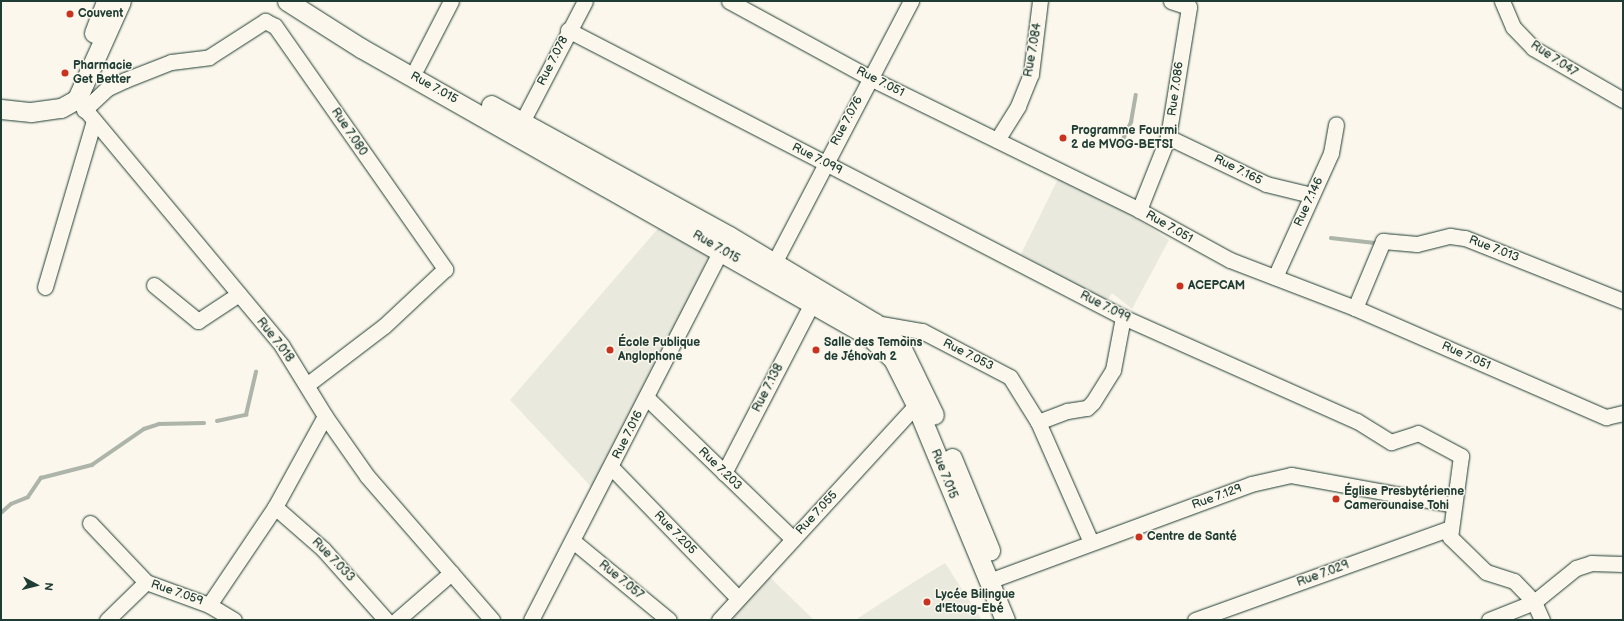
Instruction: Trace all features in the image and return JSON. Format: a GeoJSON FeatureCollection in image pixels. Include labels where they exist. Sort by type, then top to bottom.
{"type":"FeatureCollection","features":[{"type":"Feature","properties":{"kind":"main road"},"geometry":{"type":"LineString","coordinates":[[1,102],[39,102],[68,92],[79,75],[106,1]]}},
{"type":"Feature","properties":{"kind":"main road"},"geometry":{"type":"LineString","coordinates":[[1,109],[31,112],[61,108],[85,110],[121,1]]}},
{"type":"Feature","properties":{"kind":"main road","name":"Rue 7.015"},"geometry":{"type":"LineString","coordinates":[[287,1],[361,48],[722,249],[881,346],[893,359],[916,405],[995,580],[1018,620]]}},
{"type":"Feature","properties":{"kind":"main road","name":"Rue 7.015"},"geometry":{"type":"LineString","coordinates":[[309,1],[417,67],[522,122],[774,263],[875,323],[902,349],[919,381],[995,580],[1005,620]]}},
{"type":"Feature","properties":{"kind":"street"},"geometry":{"type":"LineString","coordinates":[[417,67],[451,1]]}},
{"type":"Feature","properties":{"kind":"street","name":"Rue 7.078"},"geometry":{"type":"LineString","coordinates":[[522,122],[568,30],[585,1]]}},
{"type":"Feature","properties":{"kind":"street","name":"Rue 7.051"},"geometry":{"type":"LineString","coordinates":[[729,1],[870,78],[1139,210],[1199,244],[1275,277],[1355,308],[1606,417],[1623,413]]}},
{"type":"Feature","properties":{"kind":"street","name":"Rue 7.076"},"geometry":{"type":"LineString","coordinates":[[774,263],[911,1]]}},
{"type":"Feature","properties":{"kind":"street","name":"Rue 7.086"},"geometry":{"type":"LineString","coordinates":[[1139,210],[1168,137],[1189,7],[1171,1]]}},
{"type":"Feature","properties":{"kind":"street","name":"Rue 7.047"},"geometry":{"type":"LineString","coordinates":[[1502,1],[1513,27],[1533,48],[1623,100]]}},
{"type":"Feature","properties":{"kind":"street","name":"Rue 7.084"},"geometry":{"type":"LineString","coordinates":[[998,140],[1018,106],[1031,74],[1043,2]]}},
{"type":"Feature","properties":{"kind":"street","name":"Rue 7.080"},"geometry":{"type":"LineString","coordinates":[[85,110],[108,88],[125,80],[171,62],[208,57],[265,21],[274,26],[445,269],[384,326],[308,384]]}},
{"type":"Feature","properties":{"kind":"street","name":"Rue 7.099"},"geometry":{"type":"LineString","coordinates":[[568,30],[1123,317],[1357,421],[1392,442],[1418,433],[1461,456],[1450,537],[1486,572],[1514,581],[1534,602],[1542,620]]}},
{"type":"Feature","properties":{"kind":"street"},"geometry":{"type":"LineString","coordinates":[[45,287],[85,110]]}},
{"type":"Feature","properties":{"kind":"street","name":"Rue 7.018"},"geometry":{"type":"LineString","coordinates":[[85,110],[282,346],[308,384],[325,416]]}},
{"type":"Feature","properties":{"kind":"street","name":"Rue 7.146"},"geometry":{"type":"LineString","coordinates":[[1275,277],[1331,153],[1336,124]]}},
{"type":"Feature","properties":{"kind":"street","name":"Rue 7.165"},"geometry":{"type":"LineString","coordinates":[[1168,137],[1266,184],[1311,196]]}},
{"type":"Feature","properties":{"kind":"street","name":"Rue 7.013"},"geometry":{"type":"LineString","coordinates":[[1355,308],[1383,241],[1416,244],[1450,236],[1465,238],[1623,301]]}},
{"type":"Feature","properties":{"kind":"street","name":"Rue 7.016"},"geometry":{"type":"LineString","coordinates":[[532,620],[612,468],[722,249]]}},
{"type":"Feature","properties":{"kind":"street"},"geometry":{"type":"LineString","coordinates":[[154,285],[198,322],[239,294]]}},
{"type":"Feature","properties":{"kind":"street","name":"Rue 7.138"},"geometry":{"type":"LineString","coordinates":[[724,473],[812,303]]}},
{"type":"Feature","properties":{"kind":"street"},"geometry":{"type":"LineString","coordinates":[[1038,422],[1067,411],[1087,408],[1094,402],[1113,370],[1123,317]]}},
{"type":"Feature","properties":{"kind":"street","name":"Rue 7.053"},"geometry":{"type":"LineString","coordinates":[[875,323],[912,326],[994,367],[1021,391],[1038,422],[1091,542]]}},
{"type":"Feature","properties":{"kind":"street","name":"Rue 7.203"},"geometry":{"type":"LineString","coordinates":[[647,398],[793,539]]}},
{"type":"Feature","properties":{"kind":"street","name":"Rue 7.055"},"geometry":{"type":"LineString","coordinates":[[719,620],[916,405]]}},
{"type":"Feature","properties":{"kind":"street"},"geometry":{"type":"LineString","coordinates":[[209,605],[275,507],[325,416],[367,476],[492,620]]}},
{"type":"Feature","properties":{"kind":"street","name":"Rue 7.205"},"geometry":{"type":"LineString","coordinates":[[612,468],[738,598]]}},
{"type":"Feature","properties":{"kind":"street","name":"Rue 7.129"},"geometry":{"type":"LineString","coordinates":[[995,580],[1091,542],[1251,484],[1291,475],[1454,505]]}},
{"type":"Feature","properties":{"kind":"street","name":"Rue 7.033"},"geometry":{"type":"LineString","coordinates":[[275,507],[327,553],[386,620]]}},
{"type":"Feature","properties":{"kind":"street"},"geometry":{"type":"LineString","coordinates":[[90,523],[146,582]]}},
{"type":"Feature","properties":{"kind":"street","name":"Rue 7.029"},"geometry":{"type":"LineString","coordinates":[[1195,620],[1451,528]]}},
{"type":"Feature","properties":{"kind":"street","name":"Rue 7.057"},"geometry":{"type":"LineString","coordinates":[[573,541],[669,620]]}},
{"type":"Feature","properties":{"kind":"street"},"geometry":{"type":"LineString","coordinates":[[1489,620],[1534,602],[1576,568],[1591,563],[1623,564]]}},
{"type":"Feature","properties":{"kind":"street"},"geometry":{"type":"LineString","coordinates":[[396,620],[451,573]]}},
{"type":"Feature","properties":{"kind":"street","name":"Rue 7.059"},"geometry":{"type":"LineString","coordinates":[[107,620],[146,582],[209,605],[234,620]]}},
{"type":"Feature","properties":{"kind":"shaded area"},"geometry":{"type":"Polygon","coordinates":[[[1059,177],[1108,200],[1169,240],[1132,309],[1112,293],[1106,303],[1021,254],[1059,177]]]}},
{"type":"Feature","properties":{"kind":"shaded area","name":"École Publique Anglophone"},"geometry":{"type":"Polygon","coordinates":[[[661,225],[711,252],[597,493],[510,400],[661,225]]]}},
{"type":"Feature","properties":{"kind":"shaded area","name":"Lycée Bilingue d'Etoug-Ebé"},"geometry":{"type":"Polygon","coordinates":[[[945,563],[982,620],[855,620],[917,580],[945,563]]]}},
{"type":"Feature","properties":{"kind":"shaded area"},"geometry":{"type":"Polygon","coordinates":[[[769,576],[783,590],[814,620],[725,620],[769,576]]]}},
{"type":"Feature","properties":{"kind":"waterway"},"geometry":{"type":"LineString","coordinates":[[1119,148],[1131,122],[1136,95]]}},
{"type":"Feature","properties":{"kind":"waterway"},"geometry":{"type":"LineString","coordinates":[[1331,238],[1375,243]]}},
{"type":"Feature","properties":{"kind":"waterway"},"geometry":{"type":"LineString","coordinates":[[217,421],[246,415],[256,372]]}},
{"type":"Feature","properties":{"kind":"waterway"},"geometry":{"type":"LineString","coordinates":[[1,513],[11,504],[28,497],[41,478],[92,465],[144,429],[159,424],[204,423]]}},
{"type":"Feature","properties":{"kind":"place","name":"Couvent"},"geometry":{"type":"Point","coordinates":[70,14]}},
{"type":"Feature","properties":{"kind":"place","name":"Pharmacie Get Better"},"geometry":{"type":"Point","coordinates":[65,73]}},
{"type":"Feature","properties":{"kind":"place","name":"Programme Fourmi 2 de MVOG-BETSI"},"geometry":{"type":"Point","coordinates":[1063,138]}},
{"type":"Feature","properties":{"kind":"place","name":"ACEPCAM"},"geometry":{"type":"Point","coordinates":[1180,286]}},
{"type":"Feature","properties":{"kind":"place","name":"École Publique Anglophone"},"geometry":{"type":"Point","coordinates":[610,350]}},
{"type":"Feature","properties":{"kind":"place","name":"Salle des Temoins de Jéhovah 2"},"geometry":{"type":"Point","coordinates":[816,350]}},
{"type":"Feature","properties":{"kind":"place","name":"Église Presbytérienne Camerounaise Tohi"},"geometry":{"type":"Point","coordinates":[1336,499]}},
{"type":"Feature","properties":{"kind":"place","name":"Centre de Santé"},"geometry":{"type":"Point","coordinates":[1139,537]}},
{"type":"Feature","properties":{"kind":"place","name":"Lycée Bilingue d'Etoug-Ebé"},"geometry":{"type":"Point","coordinates":[927,602]}}]}
